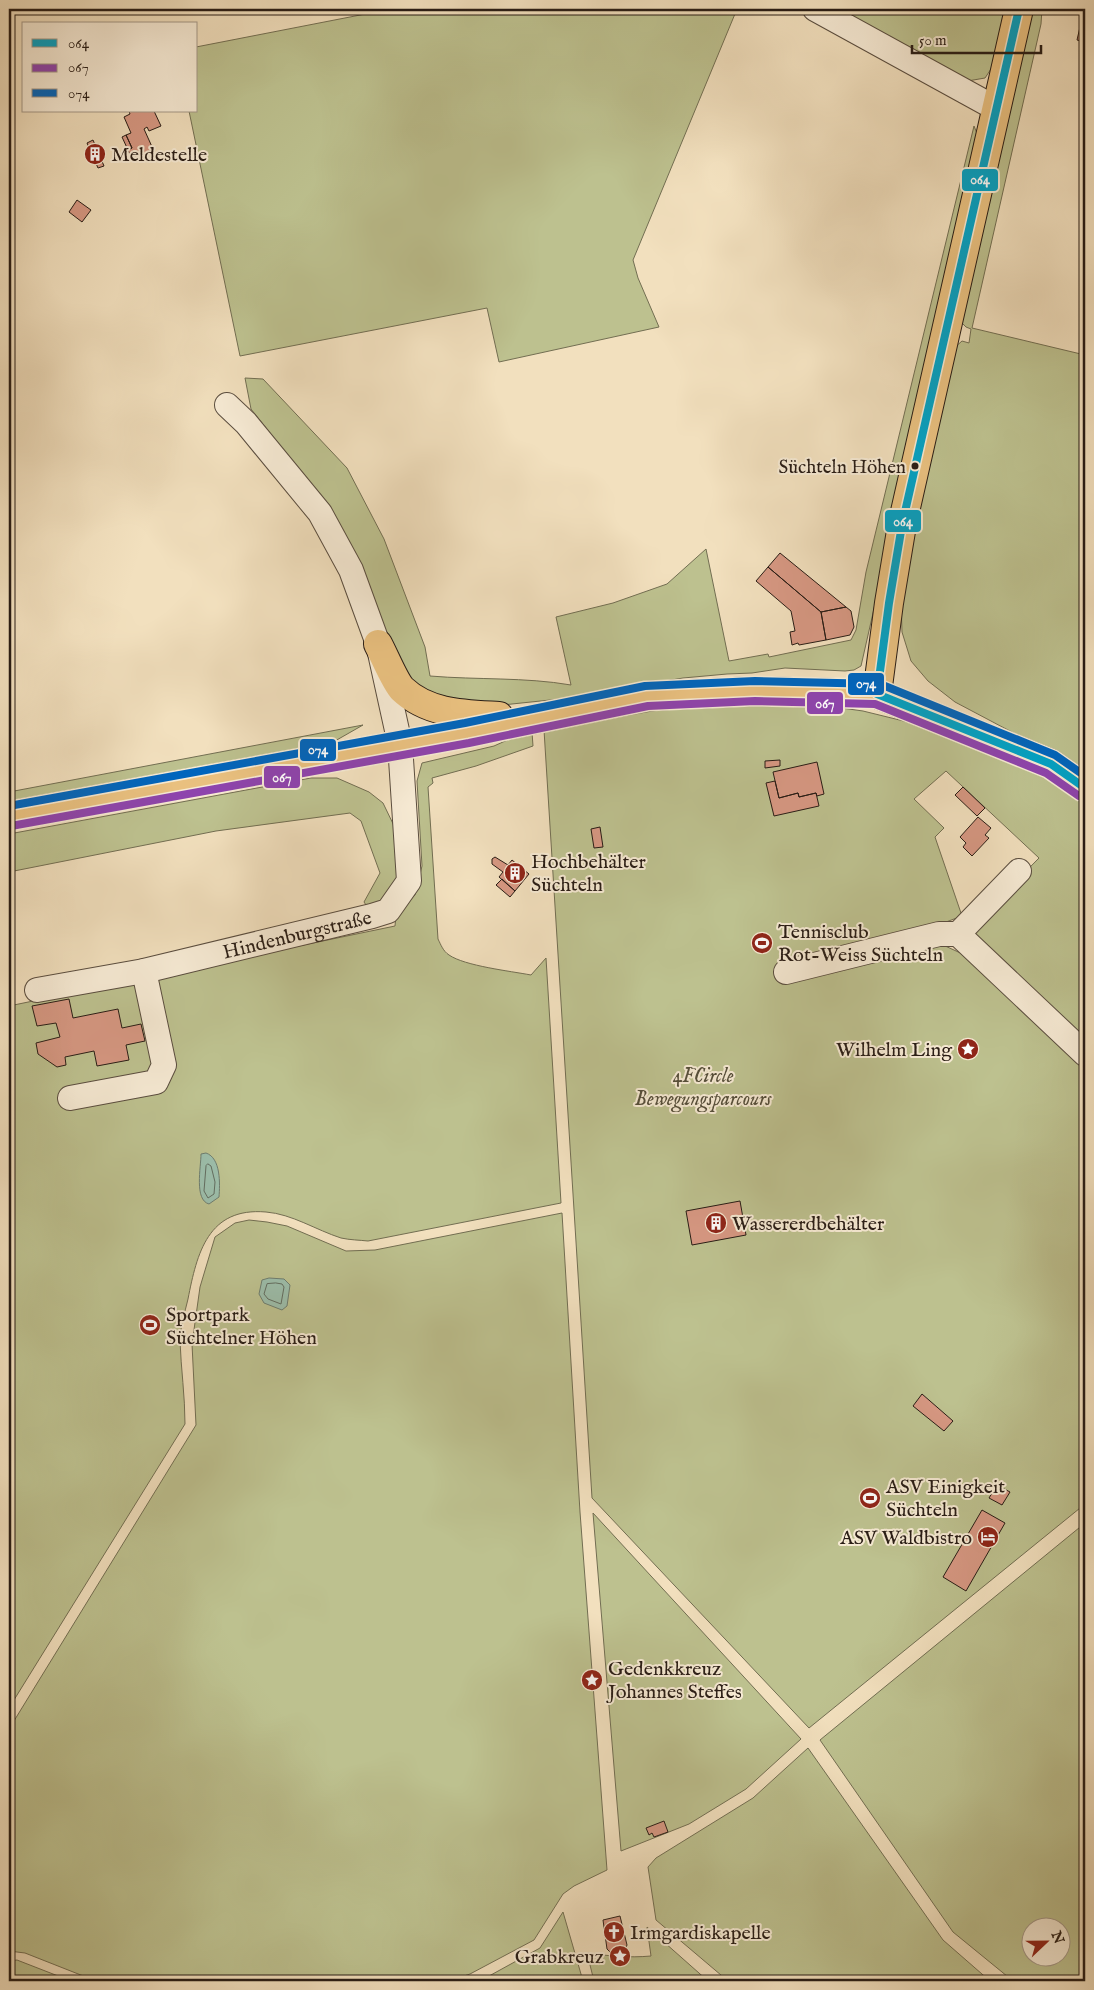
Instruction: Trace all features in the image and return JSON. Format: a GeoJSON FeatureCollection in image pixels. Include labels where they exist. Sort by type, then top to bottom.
{"type":"FeatureCollection","features":[{"type":"Feature","properties":{"kind":"main road"},"geometry":{"type":"LineString","coordinates":[[877,694],[888,603],[902,525],[1019,9]]}},
{"type":"Feature","properties":{"kind":"main road"},"geometry":{"type":"LineString","coordinates":[[378,644],[401,689],[426,705],[454,713],[538,718]]}},
{"type":"Feature","properties":{"kind":"main road"},"geometry":{"type":"LineString","coordinates":[[9,816],[400,744],[647,696],[755,691],[877,694],[1051,764],[1085,788]]}},
{"type":"Feature","properties":{"kind":"street"},"geometry":{"type":"LineString","coordinates":[[815,9],[997,109]]}},
{"type":"Feature","properties":{"kind":"street","name":"Hindenburgstraße"},"geometry":{"type":"LineString","coordinates":[[37,990],[144,971],[372,916],[388,911],[409,881],[400,744],[378,644],[351,570],[320,513],[246,423],[227,405]]}},
{"type":"Feature","properties":{"kind":"street"},"geometry":{"type":"LineString","coordinates":[[958,934],[1019,871]]}},
{"type":"Feature","properties":{"kind":"street"},"geometry":{"type":"LineString","coordinates":[[786,972],[939,934],[958,934],[1085,1054]]}},
{"type":"Feature","properties":{"kind":"street"},"geometry":{"type":"LineString","coordinates":[[70,1098],[156,1082],[164,1065],[144,971]]}},
{"type":"Feature","properties":{"kind":"green space"},"geometry":{"type":"Polygon","coordinates":[[[391,9],[737,9],[633,260],[638,278],[659,327],[499,362],[487,308],[240,356],[189,112],[198,112],[198,47],[391,9]]]}},
{"type":"Feature","properties":{"kind":"green space"},"geometry":{"type":"Polygon","coordinates":[[[823,9],[1009,9],[997,60],[985,78],[956,83],[823,9]]]}},
{"type":"Feature","properties":{"kind":"green space"},"geometry":{"type":"Polygon","coordinates":[[[1031,9],[1042,9],[1041,24],[972,328],[1085,355],[1085,773],[1076,766],[955,702],[928,681],[911,661],[902,632],[901,599],[905,552],[954,348],[962,341],[969,343],[971,329],[961,322],[1031,9]]]}},
{"type":"Feature","properties":{"kind":"green space"},"geometry":{"type":"Polygon","coordinates":[[[974,126],[980,141],[861,666],[854,670],[845,671],[785,668],[752,673],[683,678],[569,698],[474,708],[457,707],[403,678],[326,504],[251,409],[245,378],[263,379],[347,468],[384,539],[425,647],[430,676],[554,682],[571,685],[556,617],[613,603],[667,584],[706,549],[729,661],[768,654],[769,657],[851,640],[856,630],[866,572],[974,126]]]}},
{"type":"Feature","properties":{"kind":"green space","name":"4FCircle Bewegungsparcours"},"geometry":{"type":"Polygon","coordinates":[[[709,704],[820,705],[863,711],[928,727],[1027,766],[1085,800],[1085,1046],[973,936],[975,923],[1039,858],[946,771],[914,799],[944,828],[935,837],[962,916],[930,928],[943,945],[967,956],[1085,1061],[1085,1504],[809,1728],[592,1498],[544,730],[652,711],[709,704]]]}},
{"type":"Feature","properties":{"kind":"green space"},"geometry":{"type":"Polygon","coordinates":[[[363,725],[328,745],[9,805],[9,792],[363,725]]]}},
{"type":"Feature","properties":{"kind":"green space","name":"Sportpark Süchtelner Höhen"},"geometry":{"type":"Polygon","coordinates":[[[532,732],[533,746],[476,766],[432,778],[433,783],[428,787],[438,939],[444,950],[456,959],[466,962],[488,968],[531,975],[546,958],[561,1203],[368,1241],[341,1238],[276,1213],[246,1212],[231,1217],[218,1225],[201,1250],[181,1330],[185,1424],[9,1708],[9,1006],[395,926],[396,915],[415,895],[422,866],[417,781],[422,763],[494,746],[523,733],[532,732]]]}},
{"type":"Feature","properties":{"kind":"green space"},"geometry":{"type":"Polygon","coordinates":[[[311,778],[337,778],[369,792],[383,803],[397,832],[398,879],[379,905],[368,908],[364,902],[380,873],[361,821],[350,813],[216,831],[9,872],[9,834],[311,778]]]}},
{"type":"Feature","properties":{"kind":"green space"},"geometry":{"type":"Polygon","coordinates":[[[562,1213],[580,1512],[607,1870],[574,1886],[563,1894],[534,1940],[470,1974],[449,1981],[96,1981],[25,1953],[9,1951],[9,1729],[196,1425],[192,1344],[200,1287],[215,1237],[235,1223],[249,1220],[287,1226],[346,1251],[375,1250],[562,1213]]]}},
{"type":"Feature","properties":{"kind":"green space"},"geometry":{"type":"Polygon","coordinates":[[[593,1513],[801,1739],[746,1789],[689,1824],[621,1851],[593,1513]]]}},
{"type":"Feature","properties":{"kind":"green space"},"geometry":{"type":"Polygon","coordinates":[[[1085,1523],[1085,1981],[1013,1981],[953,1932],[820,1740],[1085,1523]]]}},
{"type":"Feature","properties":{"kind":"green space"},"geometry":{"type":"Polygon","coordinates":[[[808,1748],[943,1940],[990,1981],[728,1981],[656,1920],[648,1867],[656,1858],[753,1798],[808,1748]]]}},
{"type":"Feature","properties":{"kind":"green space"},"geometry":{"type":"Polygon","coordinates":[[[563,1912],[583,1981],[480,1981],[540,1948],[563,1912]]]}},
{"type":"Feature","properties":{"kind":"green space"},"geometry":{"type":"Polygon","coordinates":[[[647,1927],[708,1981],[594,1981],[587,1953],[635,1957],[651,1956],[647,1927]]]}},
{"type":"Feature","properties":{"kind":"green space"},"geometry":{"type":"Polygon","coordinates":[[[17,1960],[71,1981],[9,1981],[9,1961],[17,1960]]]}},
{"type":"Feature","properties":{"kind":"water"},"geometry":{"type":"Polygon","coordinates":[[[206,1153],[215,1160],[219,1179],[219,1197],[209,1204],[201,1196],[199,1182],[201,1154],[206,1153]]]}},
{"type":"Feature","properties":{"kind":"water"},"geometry":{"type":"Polygon","coordinates":[[[269,1278],[284,1279],[290,1285],[287,1306],[282,1310],[264,1303],[259,1294],[262,1280],[269,1278]]]}},
{"type":"Feature","properties":{"kind":"building"},"geometry":{"type":"Polygon","coordinates":[[[1083,14],[1085,14],[1085,42],[1077,40],[1083,14]]]}},
{"type":"Feature","properties":{"kind":"building"},"geometry":{"type":"Polygon","coordinates":[[[129,112],[154,112],[161,126],[149,131],[147,127],[144,129],[153,149],[145,153],[146,156],[133,162],[128,150],[132,148],[126,135],[131,133],[124,117],[130,114],[129,112]]]}},
{"type":"Feature","properties":{"kind":"building"},"geometry":{"type":"Polygon","coordinates":[[[126,135],[132,148],[128,150],[122,137],[126,135]]]}},
{"type":"Feature","properties":{"kind":"building","name":"Meldestelle"},"geometry":{"type":"Polygon","coordinates":[[[93,140],[104,166],[98,168],[87,143],[93,140]]]}},
{"type":"Feature","properties":{"kind":"building"},"geometry":{"type":"Polygon","coordinates":[[[77,200],[91,210],[82,222],[69,212],[77,200]]]}},
{"type":"Feature","properties":{"kind":"building"},"geometry":{"type":"Polygon","coordinates":[[[780,553],[846,607],[821,612],[768,567],[780,553]]]}},
{"type":"Feature","properties":{"kind":"building"},"geometry":{"type":"Polygon","coordinates":[[[768,567],[821,612],[826,640],[792,645],[790,632],[795,631],[791,611],[756,581],[768,567]]]}},
{"type":"Feature","properties":{"kind":"building"},"geometry":{"type":"Polygon","coordinates":[[[846,607],[851,611],[854,627],[850,635],[826,640],[821,612],[846,607]]]}},
{"type":"Feature","properties":{"kind":"building"},"geometry":{"type":"Polygon","coordinates":[[[780,760],[780,766],[765,768],[765,761],[780,760]]]}},
{"type":"Feature","properties":{"kind":"building"},"geometry":{"type":"Polygon","coordinates":[[[817,762],[824,794],[817,796],[816,793],[799,797],[798,793],[779,798],[773,772],[817,762]]]}},
{"type":"Feature","properties":{"kind":"building"},"geometry":{"type":"Polygon","coordinates":[[[775,781],[779,798],[798,793],[799,797],[816,793],[819,806],[774,816],[766,783],[775,781]]]}},
{"type":"Feature","properties":{"kind":"building"},"geometry":{"type":"Polygon","coordinates":[[[963,787],[985,808],[977,816],[955,795],[963,787]]]}},
{"type":"Feature","properties":{"kind":"building"},"geometry":{"type":"Polygon","coordinates":[[[978,817],[991,828],[985,835],[989,838],[972,856],[963,847],[966,843],[960,837],[978,817]]]}},
{"type":"Feature","properties":{"kind":"building"},"geometry":{"type":"Polygon","coordinates":[[[600,827],[603,847],[594,848],[591,829],[600,827]]]}},
{"type":"Feature","properties":{"kind":"building","name":"Hochbehälter Süchteln"},"geometry":{"type":"Polygon","coordinates":[[[495,857],[508,865],[512,860],[529,874],[515,891],[499,877],[503,872],[492,864],[492,859],[495,857]]]}},
{"type":"Feature","properties":{"kind":"building"},"geometry":{"type":"Polygon","coordinates":[[[502,879],[515,891],[510,897],[496,885],[502,879]]]}},
{"type":"Feature","properties":{"kind":"building"},"geometry":{"type":"Polygon","coordinates":[[[69,999],[73,1018],[118,1009],[122,1028],[141,1024],[145,1041],[126,1045],[129,1060],[97,1066],[94,1051],[65,1057],[66,1065],[57,1067],[38,1054],[36,1043],[60,1037],[56,1023],[37,1026],[32,1006],[69,999]]]}},
{"type":"Feature","properties":{"kind":"building","name":"Wassererdbehälter"},"geometry":{"type":"Polygon","coordinates":[[[740,1201],[746,1235],[692,1245],[686,1211],[740,1201]]]}},
{"type":"Feature","properties":{"kind":"building"},"geometry":{"type":"Polygon","coordinates":[[[922,1394],[953,1421],[944,1431],[913,1406],[922,1394]]]}},
{"type":"Feature","properties":{"kind":"building"},"geometry":{"type":"Polygon","coordinates":[[[997,1485],[1010,1492],[1002,1505],[989,1498],[997,1485]]]}},
{"type":"Feature","properties":{"kind":"building"},"geometry":{"type":"Polygon","coordinates":[[[982,1510],[1005,1523],[966,1591],[943,1577],[982,1510]]]}},
{"type":"Feature","properties":{"kind":"building"},"geometry":{"type":"Polygon","coordinates":[[[664,1821],[668,1832],[654,1837],[652,1833],[649,1835],[646,1828],[664,1821]]]}},
{"type":"Feature","properties":{"kind":"building","name":"Irmgardiskapelle"},"geometry":{"type":"Polygon","coordinates":[[[620,1916],[627,1945],[623,1955],[615,1957],[607,1949],[603,1920],[620,1916]]]}},
{"type":"Feature","properties":{"kind":"transit line","name":"064"},"geometry":{"type":"LineString","coordinates":[[877,694],[902,525],[1019,9]]}},
{"type":"Feature","properties":{"kind":"transit line","name":"074"},"geometry":{"type":"LineString","coordinates":[[9,806],[465,723],[645,686],[755,681],[880,684],[1055,755],[1085,776]]}},
{"type":"Feature","properties":{"kind":"transit line","name":"064"},"geometry":{"type":"LineString","coordinates":[[877,694],[1051,764],[1085,788]]}},
{"type":"Feature","properties":{"kind":"transit line","name":"067"},"geometry":{"type":"LineString","coordinates":[[11,826],[469,743],[648,706],[755,701],[875,704],[1046,773],[1079,796]]}},
{"type":"Feature","properties":{"kind":"place","name":"Meldestelle"},"geometry":{"type":"Point","coordinates":[95,154]}},
{"type":"Feature","properties":{"kind":"place","name":"Süchteln Höhen"},"geometry":{"type":"Point","coordinates":[915,466]}},
{"type":"Feature","properties":{"kind":"place","name":"Hochbehälter Süchteln"},"geometry":{"type":"Point","coordinates":[515,873]}},
{"type":"Feature","properties":{"kind":"place","name":"Tennisclub Rot-Weiss Süchteln"},"geometry":{"type":"Point","coordinates":[762,943]}},
{"type":"Feature","properties":{"kind":"place","name":"Wilhelm Ling"},"geometry":{"type":"Point","coordinates":[968,1049]}},
{"type":"Feature","properties":{"kind":"place","name":"Wassererdbehälter"},"geometry":{"type":"Point","coordinates":[716,1223]}},
{"type":"Feature","properties":{"kind":"place","name":"Sportpark Süchtelner Höhen"},"geometry":{"type":"Point","coordinates":[150,1325]}},
{"type":"Feature","properties":{"kind":"place","name":"ASV Einigkeit Süchteln"},"geometry":{"type":"Point","coordinates":[870,1498]}},
{"type":"Feature","properties":{"kind":"place","name":"ASV Waldbistro"},"geometry":{"type":"Point","coordinates":[988,1537]}},
{"type":"Feature","properties":{"kind":"place","name":"Gedenkkreuz Johannes Steffes"},"geometry":{"type":"Point","coordinates":[592,1680]}},
{"type":"Feature","properties":{"kind":"place","name":"Irmgardiskapelle"},"geometry":{"type":"Point","coordinates":[614,1932]}},
{"type":"Feature","properties":{"kind":"place","name":"Grabkreuz"},"geometry":{"type":"Point","coordinates":[620,1956]}}]}
